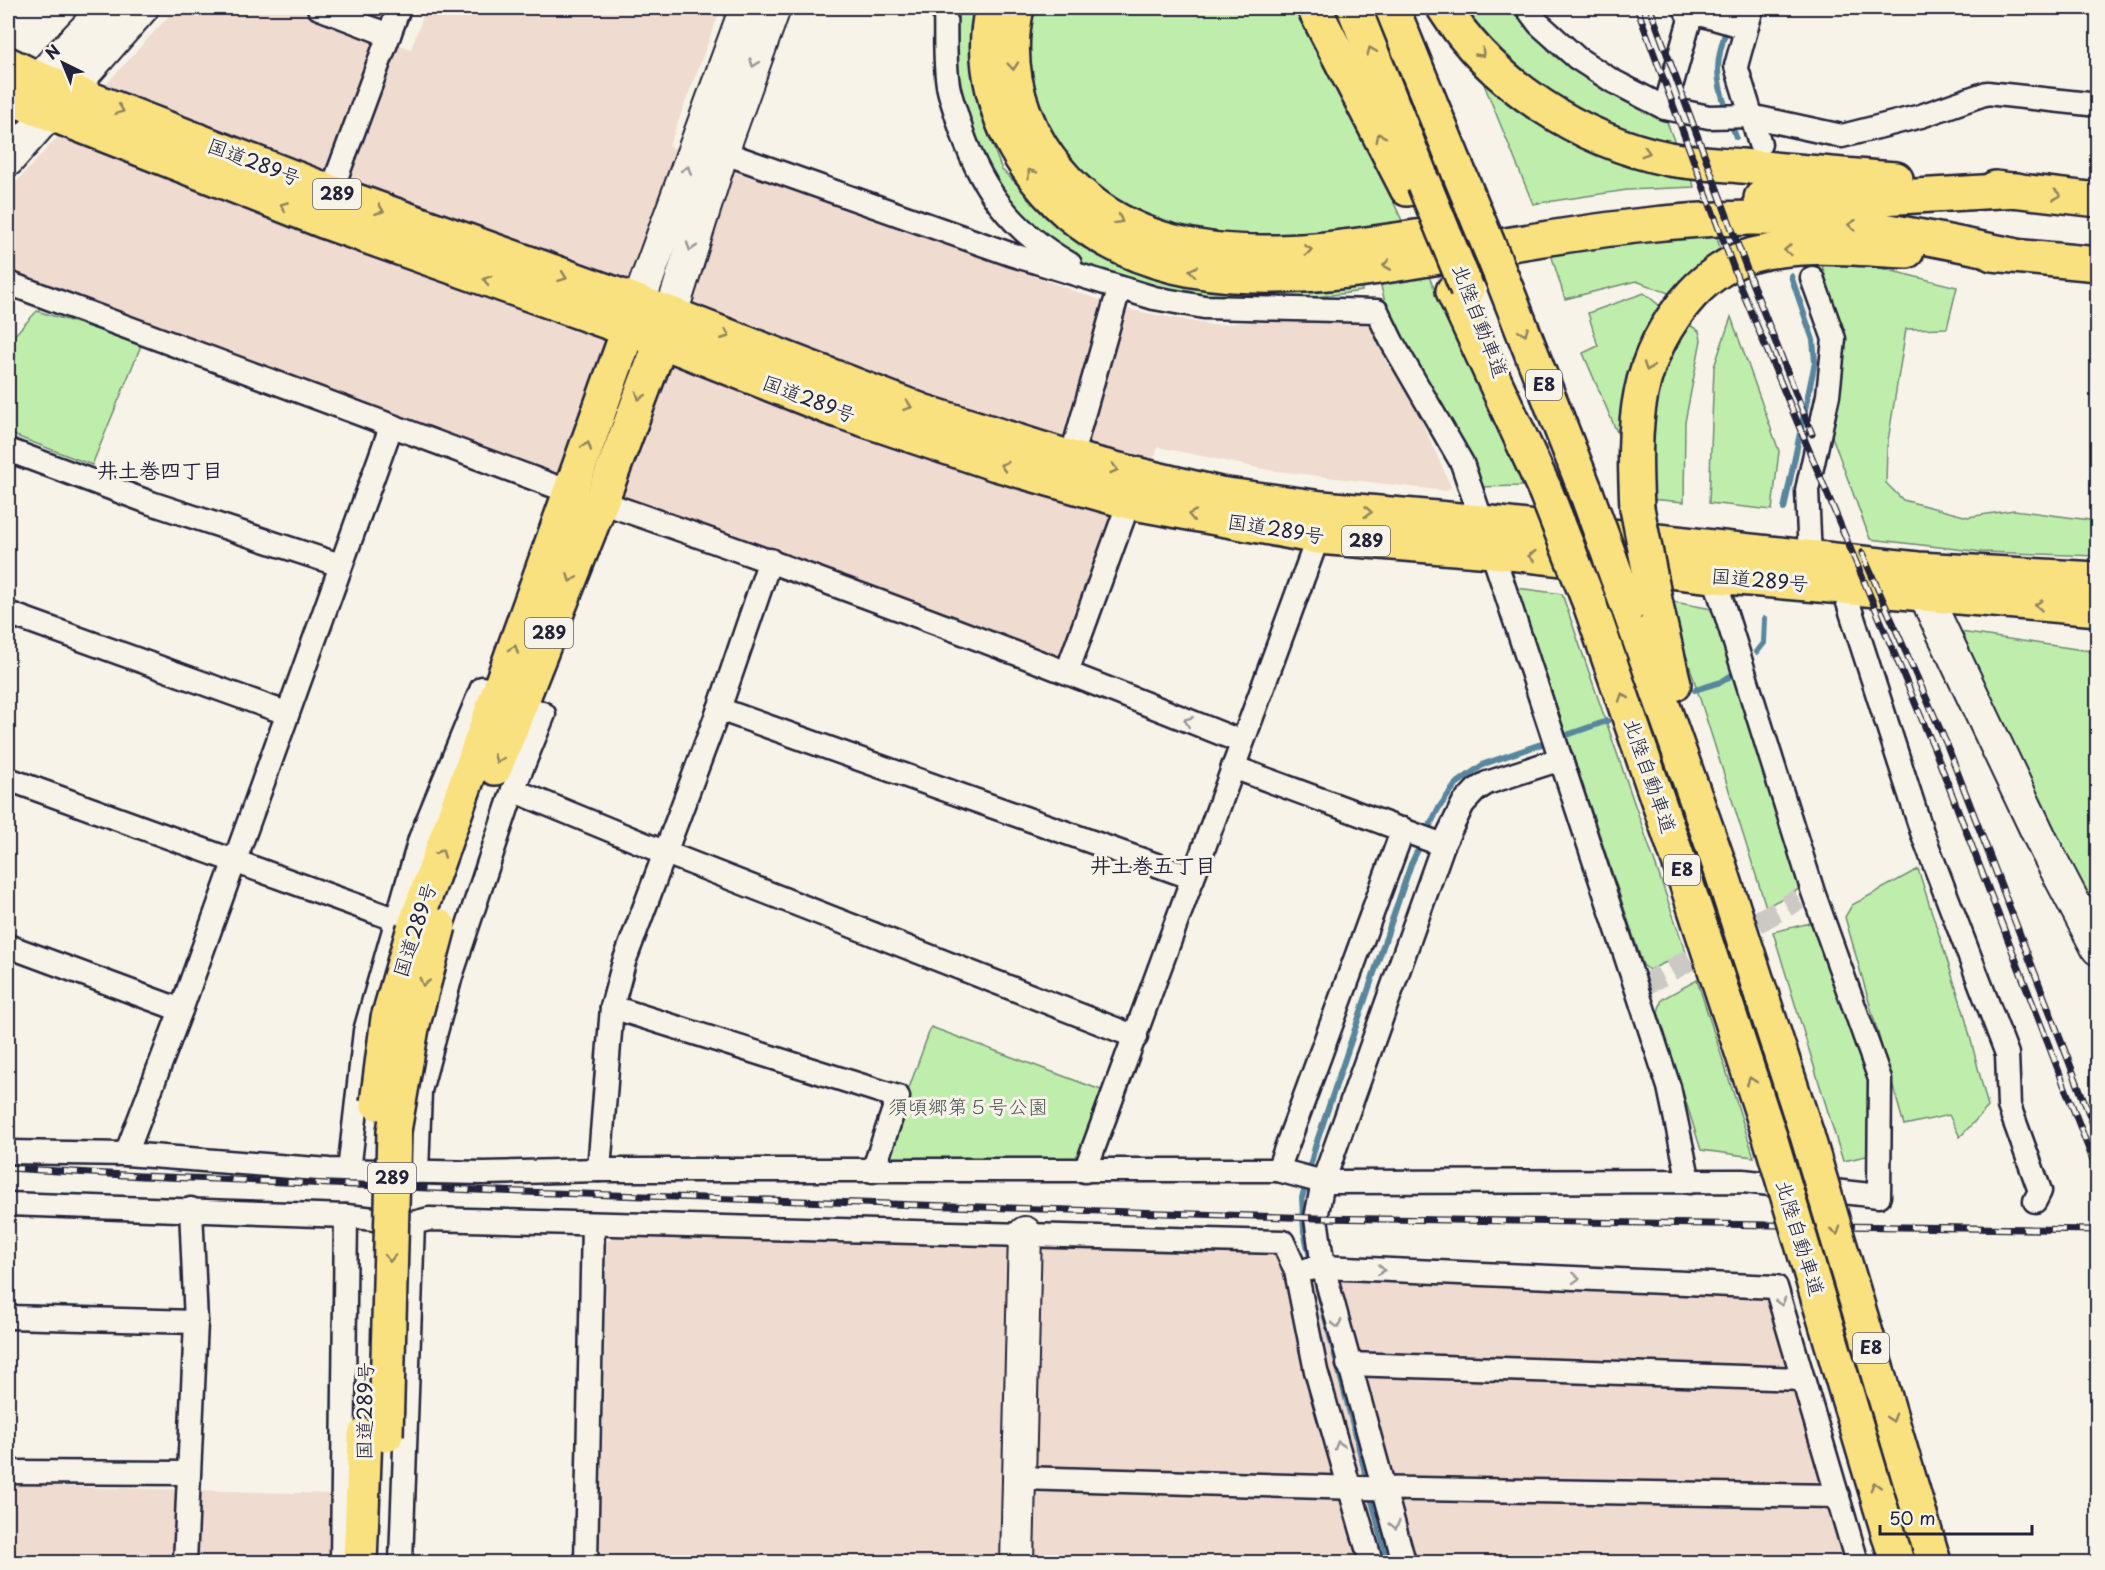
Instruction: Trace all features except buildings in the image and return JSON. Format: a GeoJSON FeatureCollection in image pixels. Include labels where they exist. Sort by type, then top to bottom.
{"type":"FeatureCollection","features":[{"type":"Feature","properties":{"kind":"highway"},"geometry":{"type":"LineString","coordinates":[[992,8],[988,50],[992,86],[1002,121],[1018,154],[1054,200],[1090,231],[1124,250],[1168,265],[1212,274],[1262,277],[1316,274],[1373,268],[1584,232],[1641,225],[1752,218],[1881,229],[2012,255]]}},
{"type":"Feature","properties":{"kind":"highway"},"geometry":{"type":"LineString","coordinates":[[1017,8],[1013,33],[1015,82],[1024,113],[1054,166],[1102,211],[1132,228],[1168,241],[1205,250],[1292,252],[1360,245],[1644,205],[1747,198],[1882,198],[2017,190]]}},
{"type":"Feature","properties":{"kind":"highway"},"geometry":{"type":"LineString","coordinates":[[1314,8],[1416,186]]}},
{"type":"Feature","properties":{"kind":"highway"},"geometry":{"type":"LineString","coordinates":[[1354,8],[1416,186]]}},
{"type":"Feature","properties":{"kind":"highway","name":"北陸自動車道"},"geometry":{"type":"LineString","coordinates":[[1392,8],[1586,492],[1643,611],[1719,864],[1807,1135],[1934,1563]]}},
{"type":"Feature","properties":{"kind":"highway"},"geometry":{"type":"LineString","coordinates":[[1444,8],[1478,51],[1510,83],[1549,110],[1627,147],[1670,159],[2017,190],[2097,200]]}},
{"type":"Feature","properties":{"kind":"highway","name":"国道289号"},"geometry":{"type":"LineString","coordinates":[[8,64],[18,98],[60,102],[331,192],[633,317]]}},
{"type":"Feature","properties":{"kind":"highway","name":"国道289号"},"geometry":{"type":"LineString","coordinates":[[60,102],[323,221],[666,327],[1071,458],[1220,494],[1320,522]]}},
{"type":"Feature","properties":{"kind":"highway","name":"北陸自動車道"},"geometry":{"type":"LineString","coordinates":[[1416,186],[1545,490],[1590,604],[1683,873],[1770,1137],[1897,1563]]}},
{"type":"Feature","properties":{"kind":"highway"},"geometry":{"type":"LineString","coordinates":[[1643,611],[1634,440],[1638,399],[1660,335],[1678,309],[1699,286],[1721,270],[1750,255],[1784,249],[2012,255],[2097,264]]}},
{"type":"Feature","properties":{"kind":"highway","name":"国道289号"},"geometry":{"type":"LineString","coordinates":[[509,699],[570,492],[633,317]]}},
{"type":"Feature","properties":{"kind":"highway","name":"国道289号"},"geometry":{"type":"LineString","coordinates":[[360,1563],[375,1435],[394,1131],[412,1028],[417,924],[509,699],[601,502],[666,327]]}},
{"type":"Feature","properties":{"kind":"highway","name":"国道289号"},"geometry":{"type":"LineString","coordinates":[[666,327],[831,408],[909,435],[1129,502],[1487,537],[1810,557],[1918,569],[2097,579]]}},
{"type":"Feature","properties":{"kind":"highway","name":"国道289号"},"geometry":{"type":"LineString","coordinates":[[1487,537],[1714,576],[2097,609]]}},
{"type":"Feature","properties":{"kind":"highway","name":"国道289号"},"geometry":{"type":"LineString","coordinates":[[375,1435],[383,1563]]}},
{"type":"Feature","properties":{"kind":"street"},"geometry":{"type":"LineString","coordinates":[[18,98],[106,8]]}},
{"type":"Feature","properties":{"kind":"street"},"geometry":{"type":"LineString","coordinates":[[8,160],[142,8]]}},
{"type":"Feature","properties":{"kind":"street"},"geometry":{"type":"LineString","coordinates":[[319,8],[388,35]]}},
{"type":"Feature","properties":{"kind":"street"},"geometry":{"type":"LineString","coordinates":[[331,192],[399,8]]}},
{"type":"Feature","properties":{"kind":"street"},"geometry":{"type":"LineString","coordinates":[[633,317],[747,8]]}},
{"type":"Feature","properties":{"kind":"street"},"geometry":{"type":"LineString","coordinates":[[666,327],[722,152],[774,8]]}},
{"type":"Feature","properties":{"kind":"street"},"geometry":{"type":"LineString","coordinates":[[945,8],[948,86],[967,148],[978,172],[1000,208],[1030,237],[1111,286]]}},
{"type":"Feature","properties":{"kind":"street"},"geometry":{"type":"LineString","coordinates":[[1527,8],[1539,24],[1577,58],[1611,80],[1665,108],[1709,117],[1747,116],[1842,136],[1921,116],[1988,93],[2097,105]]}},
{"type":"Feature","properties":{"kind":"street"},"geometry":{"type":"LineString","coordinates":[[1665,108],[1698,12],[1745,20],[1736,66],[1747,116],[1760,144]]}},
{"type":"Feature","properties":{"kind":"street"},"geometry":{"type":"LineString","coordinates":[[722,152],[1010,254],[1111,286],[1204,307],[1377,311],[1392,342],[1462,463],[1639,987],[1669,1087],[1689,1182]]}},
{"type":"Feature","properties":{"kind":"street"},"geometry":{"type":"LineString","coordinates":[[1810,557],[1807,490],[1828,395],[1834,339],[1812,278]]}},
{"type":"Feature","properties":{"kind":"street"},"geometry":{"type":"LineString","coordinates":[[8,283],[570,492]]}},
{"type":"Feature","properties":{"kind":"street"},"geometry":{"type":"LineString","coordinates":[[1071,458],[1111,286]]}},
{"type":"Feature","properties":{"kind":"street"},"geometry":{"type":"LineString","coordinates":[[126,1154],[181,1010],[233,860],[391,427]]}},
{"type":"Feature","properties":{"kind":"street"},"geometry":{"type":"LineString","coordinates":[[8,450],[151,503],[340,565]]}},
{"type":"Feature","properties":{"kind":"street"},"geometry":{"type":"LineString","coordinates":[[601,502],[770,560],[1067,672],[1242,742]]}},
{"type":"Feature","properties":{"kind":"street"},"geometry":{"type":"LineString","coordinates":[[1067,672],[1129,502]]}},
{"type":"Feature","properties":{"kind":"street"},"geometry":{"type":"LineString","coordinates":[[1085,1171],[1136,1036],[1320,522]]}},
{"type":"Feature","properties":{"kind":"street"},"geometry":{"type":"LineString","coordinates":[[600,1170],[612,1007],[624,962],[719,709],[770,560]]}},
{"type":"Feature","properties":{"kind":"street"},"geometry":{"type":"LineString","coordinates":[[8,1152],[126,1154],[349,1171],[417,1172],[1282,1170],[1318,1181],[1743,1181],[1879,1196],[1881,1079],[1806,895],[1714,576]]}},
{"type":"Feature","properties":{"kind":"street"},"geometry":{"type":"LineString","coordinates":[[1843,587],[1922,832],[2007,1054],[2009,1106],[2040,1191],[2035,1201]]}},
{"type":"Feature","properties":{"kind":"street"},"geometry":{"type":"LineString","coordinates":[[1925,595],[2045,848],[2097,949]]}},
{"type":"Feature","properties":{"kind":"street"},"geometry":{"type":"LineString","coordinates":[[8,613],[286,713]]}},
{"type":"Feature","properties":{"kind":"street"},"geometry":{"type":"LineString","coordinates":[[349,1171],[365,1031],[417,924],[420,839],[482,688],[544,714],[513,790],[452,976],[420,1091],[417,1172]]}},
{"type":"Feature","properties":{"kind":"street"},"geometry":{"type":"LineString","coordinates":[[719,709],[1193,878]]}},
{"type":"Feature","properties":{"kind":"street"},"geometry":{"type":"LineString","coordinates":[[1282,1170],[1423,836],[1487,783],[1559,753]]}},
{"type":"Feature","properties":{"kind":"street"},"geometry":{"type":"LineString","coordinates":[[1233,767],[1423,836]]}},
{"type":"Feature","properties":{"kind":"street"},"geometry":{"type":"LineString","coordinates":[[8,779],[417,924]]}},
{"type":"Feature","properties":{"kind":"street"},"geometry":{"type":"LineString","coordinates":[[513,790],[666,853],[1136,1036]]}},
{"type":"Feature","properties":{"kind":"street"},"geometry":{"type":"LineString","coordinates":[[1371,1563],[1368,1488],[1348,1364],[1323,1267],[1316,1218],[1318,1181],[1423,836]]}},
{"type":"Feature","properties":{"kind":"street"},"geometry":{"type":"LineString","coordinates":[[8,946],[181,1010]]}},
{"type":"Feature","properties":{"kind":"street"},"geometry":{"type":"LineString","coordinates":[[612,1007],[898,1097],[873,1171]]}},
{"type":"Feature","properties":{"kind":"street"},"geometry":{"type":"LineString","coordinates":[[8,1204],[346,1216],[413,1223],[429,1219],[593,1225],[1025,1233],[1283,1242],[1296,1271],[1316,1371],[1404,1563]]}},
{"type":"Feature","properties":{"kind":"street"},"geometry":{"type":"LineString","coordinates":[[184,1563],[196,1322],[191,1209]]}},
{"type":"Feature","properties":{"kind":"street"},"geometry":{"type":"LineString","coordinates":[[342,1563],[346,1216]]}},
{"type":"Feature","properties":{"kind":"street"},"geometry":{"type":"LineString","coordinates":[[401,1563],[413,1223]]}},
{"type":"Feature","properties":{"kind":"street"},"geometry":{"type":"LineString","coordinates":[[586,1563],[593,1225]]}},
{"type":"Feature","properties":{"kind":"street"},"geometry":{"type":"LineString","coordinates":[[1017,1563],[1025,1233]]}},
{"type":"Feature","properties":{"kind":"street"},"geometry":{"type":"LineString","coordinates":[[1296,1271],[1323,1267],[1776,1287],[1857,1563]]}},
{"type":"Feature","properties":{"kind":"street"},"geometry":{"type":"LineString","coordinates":[[8,1317],[196,1322]]}},
{"type":"Feature","properties":{"kind":"street"},"geometry":{"type":"LineString","coordinates":[[1348,1364],[1803,1379]]}},
{"type":"Feature","properties":{"kind":"street"},"geometry":{"type":"LineString","coordinates":[[8,1472],[188,1473]]}},
{"type":"Feature","properties":{"kind":"street"},"geometry":{"type":"LineString","coordinates":[[1020,1478],[1368,1488],[1838,1496]]}},
{"type":"Feature","properties":{"kind":"shaded area"},"geometry":{"type":"Polygon","coordinates":[[[176,8],[300,8],[411,49],[426,8],[721,8],[669,146],[1125,309],[1211,325],[1374,314],[1451,487],[1446,491],[1268,470],[1158,447],[1082,670],[8,272],[8,191],[176,8]]]}},
{"type":"Feature","properties":{"kind":"shaded area"},"geometry":{"type":"Polygon","coordinates":[[[614,1236],[1280,1250],[1284,1272],[1770,1299],[1848,1562],[600,1562],[607,1242],[614,1236]]]}},
{"type":"Feature","properties":{"kind":"shaded area"},"geometry":{"type":"Polygon","coordinates":[[[8,1485],[332,1494],[331,1562],[8,1562],[8,1485]]]}},
{"type":"Feature","properties":{"kind":"green space"},"geometry":{"type":"Polygon","coordinates":[[[957,8],[978,8],[971,50],[978,108],[1002,170],[1087,246],[1152,269],[1361,284],[1362,291],[1286,301],[1209,300],[1150,291],[1078,264],[1014,213],[987,169],[954,85],[957,8]]]}},
{"type":"Feature","properties":{"kind":"green space"},"geometry":{"type":"Polygon","coordinates":[[[1030,8],[1304,8],[1404,225],[1291,239],[1230,238],[1154,221],[1096,188],[1067,156],[1037,104],[1029,55],[1030,8]]]}},
{"type":"Feature","properties":{"kind":"green space"},"geometry":{"type":"Polygon","coordinates":[[[1464,8],[1509,8],[1554,56],[1606,92],[1667,122],[1676,146],[1614,126],[1556,97],[1529,79],[1505,58],[1483,35],[1464,8]]]}},
{"type":"Feature","properties":{"kind":"green space"},"geometry":{"type":"Polygon","coordinates":[[[1479,72],[1690,171],[1694,187],[1627,190],[1533,204],[1479,72]]]}},
{"type":"Feature","properties":{"kind":"green space"},"geometry":{"type":"Polygon","coordinates":[[[1715,232],[1722,254],[1671,294],[1636,281],[1565,299],[1550,251],[1715,232]]]}},
{"type":"Feature","properties":{"kind":"green space"},"geometry":{"type":"Polygon","coordinates":[[[1822,265],[1868,265],[1957,287],[1947,328],[1906,329],[1887,447],[1886,483],[1903,500],[1968,517],[2014,510],[2097,521],[2097,556],[1982,552],[1870,539],[1830,431],[1845,342],[1822,265]]]}},
{"type":"Feature","properties":{"kind":"green space"},"geometry":{"type":"Polygon","coordinates":[[[1426,270],[1523,486],[1475,487],[1385,302],[1379,278],[1426,270]]]}},
{"type":"Feature","properties":{"kind":"green space"},"geometry":{"type":"Polygon","coordinates":[[[1644,293],[1660,306],[1643,339],[1632,369],[1619,437],[1583,353],[1598,346],[1588,313],[1644,293]]]}},
{"type":"Feature","properties":{"kind":"green space"},"geometry":{"type":"Polygon","coordinates":[[[37,311],[142,343],[92,465],[8,433],[8,342],[37,311]]]}},
{"type":"Feature","properties":{"kind":"green space"},"geometry":{"type":"Polygon","coordinates":[[[1731,317],[1779,451],[1772,510],[1709,503],[1714,367],[1731,317]]]}},
{"type":"Feature","properties":{"kind":"green space"},"geometry":{"type":"Polygon","coordinates":[[[1682,320],[1699,331],[1701,340],[1685,422],[1684,502],[1649,499],[1652,388],[1682,320]]]}},
{"type":"Feature","properties":{"kind":"green space"},"geometry":{"type":"Polygon","coordinates":[[[1517,588],[1562,594],[1686,953],[1649,970],[1643,965],[1517,588]]]}},
{"type":"Feature","properties":{"kind":"green space"},"geometry":{"type":"Polygon","coordinates":[[[1669,601],[1712,609],[1723,617],[1805,886],[1766,907],[1669,601]]]}},
{"type":"Feature","properties":{"kind":"green space"},"geometry":{"type":"Polygon","coordinates":[[[1960,632],[2097,652],[2097,918],[1960,632]]]}},
{"type":"Feature","properties":{"kind":"green space"},"geometry":{"type":"Polygon","coordinates":[[[1918,869],[1964,1013],[1988,1107],[1960,1137],[1949,1115],[1904,1125],[1845,917],[1852,905],[1918,869]]]}},
{"type":"Feature","properties":{"kind":"green space"},"geometry":{"type":"Polygon","coordinates":[[[1810,923],[1822,933],[1874,1083],[1880,1153],[1843,1161],[1773,932],[1810,923]]]}},
{"type":"Feature","properties":{"kind":"green space"},"geometry":{"type":"Polygon","coordinates":[[[1697,980],[1754,1157],[1701,1150],[1658,1012],[1662,999],[1697,980]]]}},
{"type":"Feature","properties":{"kind":"green space","name":"須頃郷第５号公園"},"geometry":{"type":"Polygon","coordinates":[[[931,1027],[1109,1093],[1082,1166],[879,1171],[931,1027]]]}},
{"type":"Feature","properties":{"kind":"waterway"},"geometry":{"type":"LineString","coordinates":[[1727,28],[1720,50],[1718,69],[1720,88],[1727,111]]}},
{"type":"Feature","properties":{"kind":"waterway"},"geometry":{"type":"LineString","coordinates":[[1730,120],[1736,137]]}},
{"type":"Feature","properties":{"kind":"waterway"},"geometry":{"type":"LineString","coordinates":[[1784,509],[1815,362],[1813,340],[1791,276]]}},
{"type":"Feature","properties":{"kind":"waterway"},"geometry":{"type":"LineString","coordinates":[[1757,652],[1764,643],[1765,619]]}},
{"type":"Feature","properties":{"kind":"waterway"},"geometry":{"type":"LineString","coordinates":[[1695,690],[1721,682],[1735,673]]}},
{"type":"Feature","properties":{"kind":"waterway"},"geometry":{"type":"LineString","coordinates":[[1312,1266],[1304,1231],[1302,1198],[1315,1147],[1411,864],[1438,809],[1456,784],[1484,764],[1607,721]]}},
{"type":"Feature","properties":{"kind":"waterway"},"geometry":{"type":"LineString","coordinates":[[1318,1290],[1368,1483]]}},
{"type":"Feature","properties":{"kind":"waterway"},"geometry":{"type":"LineString","coordinates":[[1370,1493],[1388,1562]]}},
{"type":"Feature","properties":{"kind":"tunnel"},"geometry":{"type":"LineString","coordinates":[[1642,986],[1799,899]]}},
{"type":"Feature","properties":{"kind":"railway"},"geometry":{"type":"LineString","coordinates":[[1637,8],[1741,288],[1934,748],[2098,1173]]}},
{"type":"Feature","properties":{"kind":"railway"},"geometry":{"type":"LineString","coordinates":[[1650,8],[1752,283],[1812,434]]}},
{"type":"Feature","properties":{"kind":"railway"},"geometry":{"type":"LineString","coordinates":[[1862,553],[1947,745],[2098,1137]]}},
{"type":"Feature","properties":{"kind":"railway"},"geometry":{"type":"LineString","coordinates":[[8,1168],[523,1192],[1316,1218],[2098,1230]]}},
{"type":"Feature","properties":{"kind":"district","name":"井土巻四丁目"},"geometry":{"type":"Point","coordinates":[160,471]}},
{"type":"Feature","properties":{"kind":"district","name":"井土巻五丁目"},"geometry":{"type":"Point","coordinates":[1153,866]}}]}
